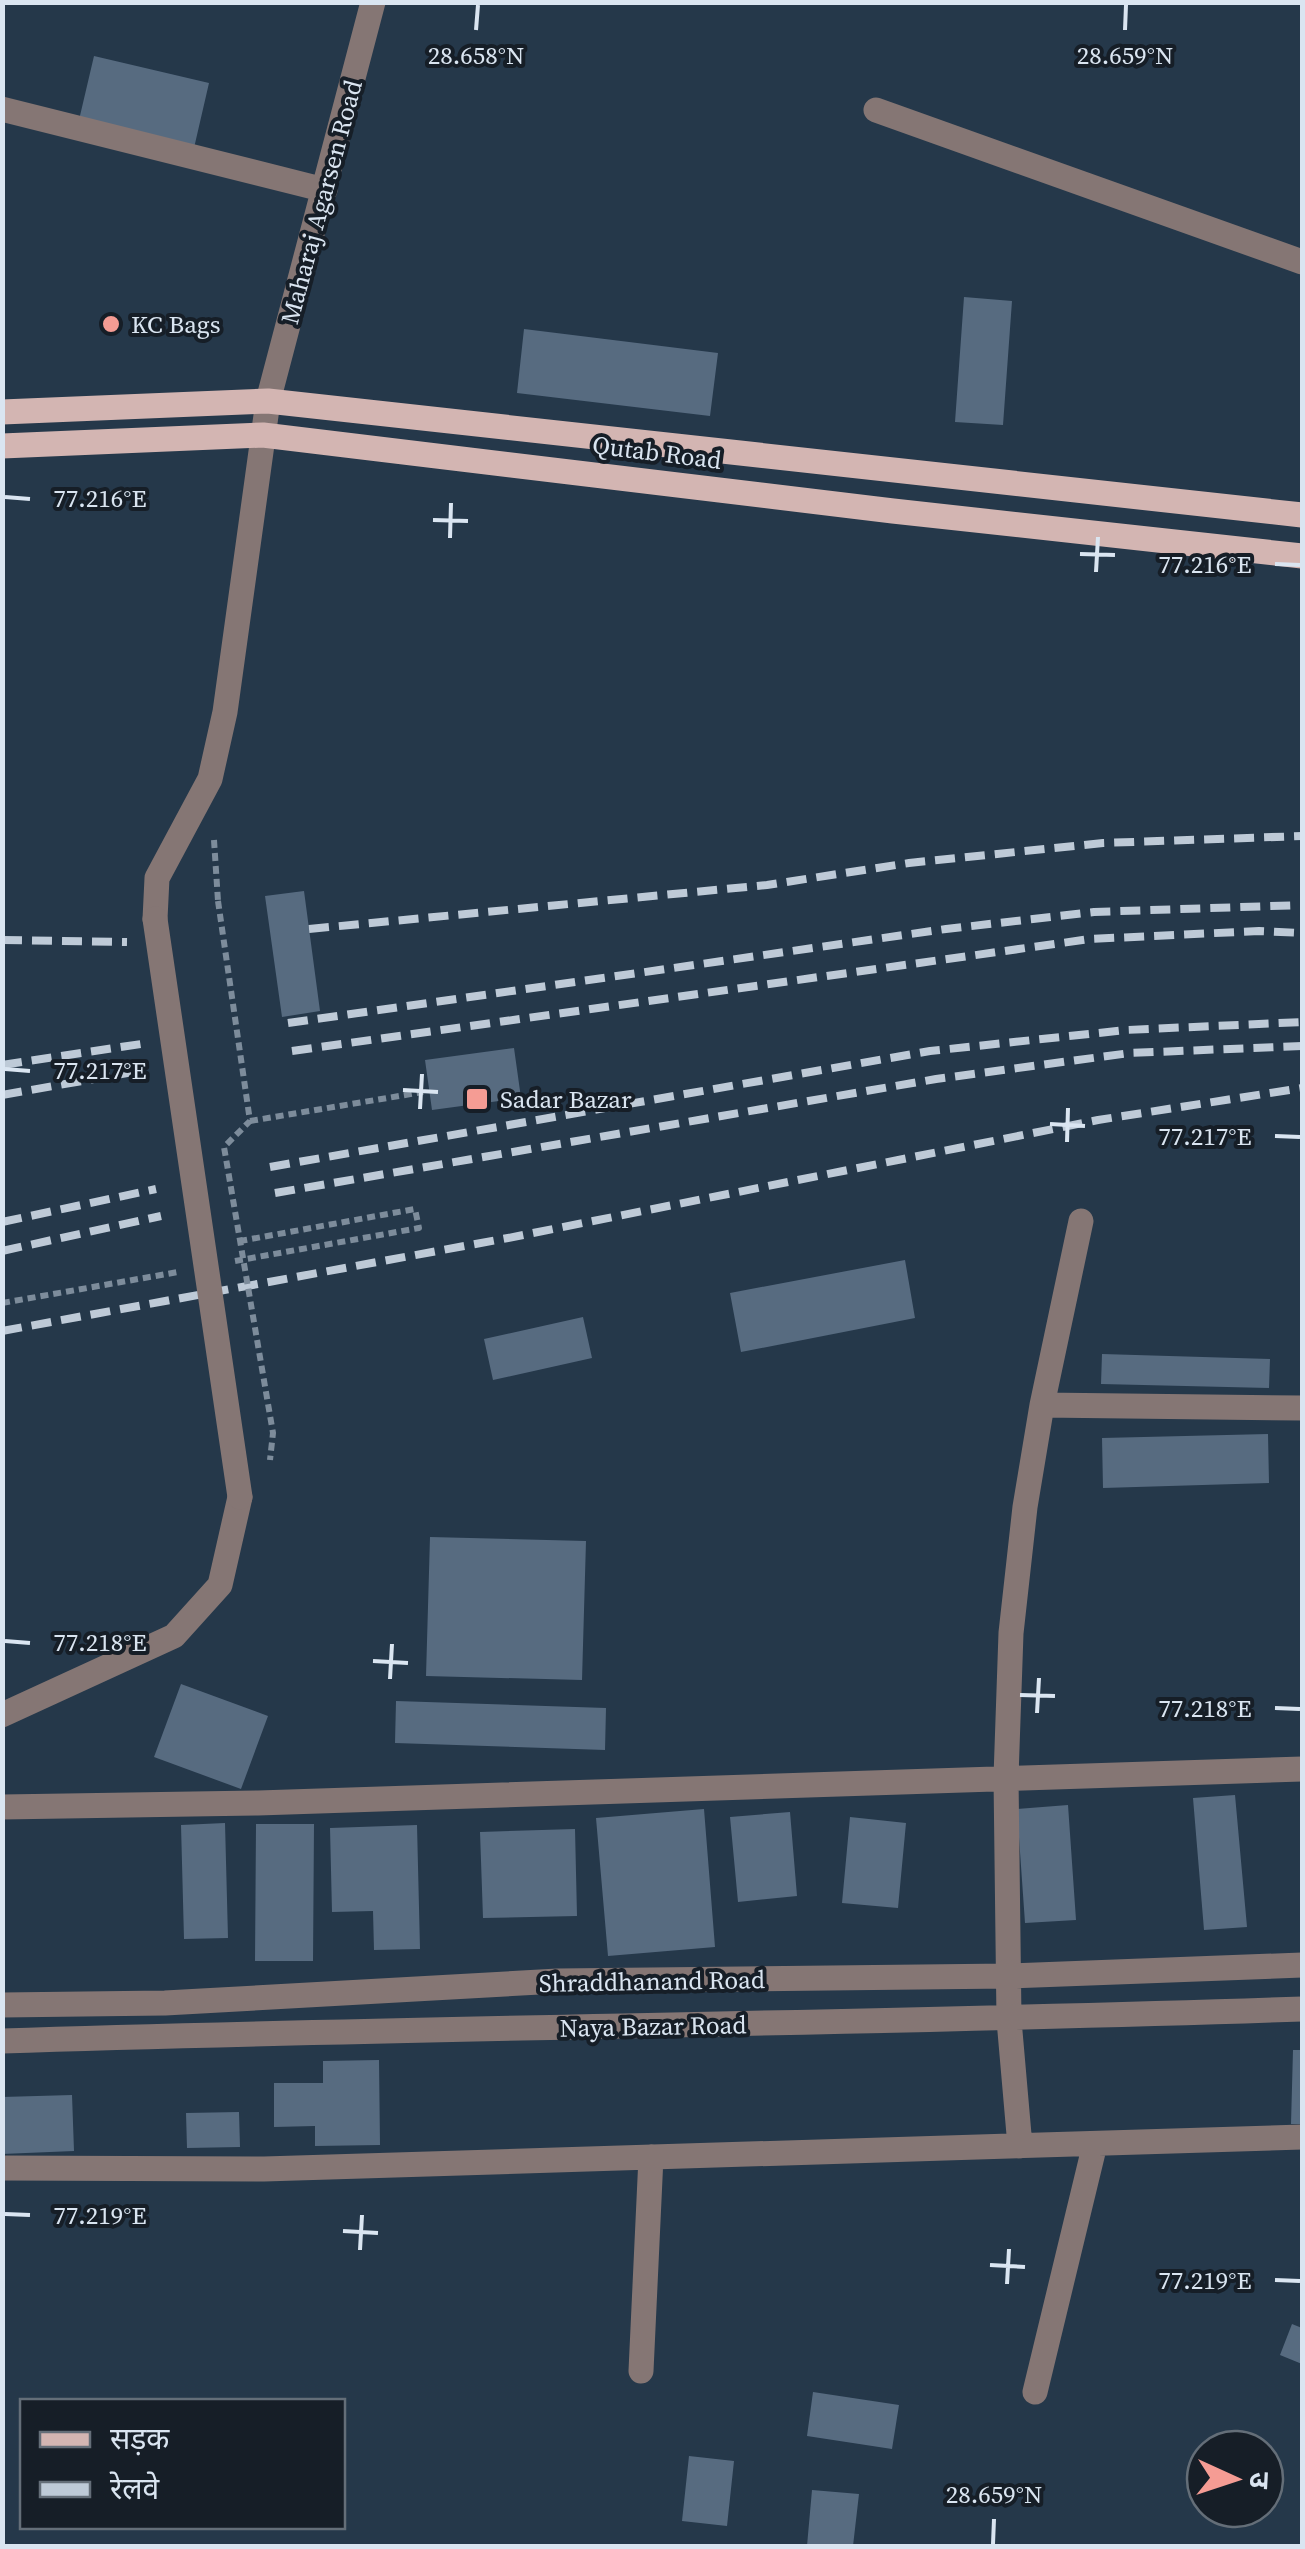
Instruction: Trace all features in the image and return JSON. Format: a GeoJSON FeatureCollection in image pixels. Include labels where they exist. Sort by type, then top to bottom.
{"type":"FeatureCollection","features":[{"type":"Feature","properties":{"kind":"main road","name":"Qutab Road"},"geometry":{"type":"LineString","coordinates":[[2,412],[268,400],[1302,516]]}},
{"type":"Feature","properties":{"kind":"main road","name":"Qutab Road"},"geometry":{"type":"LineString","coordinates":[[2,446],[263,435],[1302,556]]}},
{"type":"Feature","properties":{"kind":"street","name":"Maharaj Agarsen Road"},"geometry":{"type":"LineString","coordinates":[[240,1497],[155,919],[158,878],[210,779],[222,729],[268,400],[373,2]]}},
{"type":"Feature","properties":{"kind":"street"},"geometry":{"type":"LineString","coordinates":[[2,109],[324,190]]}},
{"type":"Feature","properties":{"kind":"street"},"geometry":{"type":"LineString","coordinates":[[876,110],[1302,262]]}},
{"type":"Feature","properties":{"kind":"street"},"geometry":{"type":"LineString","coordinates":[[1020,2146],[1008,1976],[1006,1778],[1011,1634],[1042,1404],[1081,1221]]}},
{"type":"Feature","properties":{"kind":"street"},"geometry":{"type":"LineString","coordinates":[[1042,1404],[1302,1408]]}},
{"type":"Feature","properties":{"kind":"street"},"geometry":{"type":"LineString","coordinates":[[2,1716],[174,1636],[220,1584],[240,1497]]}},
{"type":"Feature","properties":{"kind":"street"},"geometry":{"type":"LineString","coordinates":[[2,1807],[277,1802],[1302,1769]]}},
{"type":"Feature","properties":{"kind":"street","name":"Shraddhanand Road"},"geometry":{"type":"LineString","coordinates":[[2,2006],[165,2003],[558,1981],[1008,1976],[1302,1965]]}},
{"type":"Feature","properties":{"kind":"street","name":"Naya Bazar Road"},"geometry":{"type":"LineString","coordinates":[[2,2041],[234,2033],[1009,2020],[1302,2009]]}},
{"type":"Feature","properties":{"kind":"street"},"geometry":{"type":"LineString","coordinates":[[2,2168],[264,2169],[1302,2137]]}},
{"type":"Feature","properties":{"kind":"street"},"geometry":{"type":"LineString","coordinates":[[1036,2392],[1094,2144]]}},
{"type":"Feature","properties":{"kind":"street"},"geometry":{"type":"LineString","coordinates":[[641,2371],[652,2157]]}},
{"type":"Feature","properties":{"kind":"path"},"geometry":{"type":"LineString","coordinates":[[218,901],[250,1121]]}},
{"type":"Feature","properties":{"kind":"path"},"geometry":{"type":"LineString","coordinates":[[240,1497],[268,1478],[273,1434],[224,1147],[250,1121],[423,1092]]}},
{"type":"Feature","properties":{"kind":"path"},"geometry":{"type":"LineString","coordinates":[[240,1241],[392,1212]]}},
{"type":"Feature","properties":{"kind":"building"},"geometry":{"type":"Polygon","coordinates":[[[94,56],[209,83],[194,148],[79,120],[94,56]]]}},
{"type":"Feature","properties":{"kind":"building"},"geometry":{"type":"Polygon","coordinates":[[[964,297],[1012,301],[1003,425],[955,422],[964,297]]]}},
{"type":"Feature","properties":{"kind":"building"},"geometry":{"type":"Polygon","coordinates":[[[524,329],[718,353],[710,416],[517,393],[524,329]]]}},
{"type":"Feature","properties":{"kind":"building"},"geometry":{"type":"Polygon","coordinates":[[[304,891],[320,1011],[282,1017],[265,896],[304,891]]]}},
{"type":"Feature","properties":{"kind":"building"},"geometry":{"type":"Polygon","coordinates":[[[514,1048],[521,1098],[432,1110],[425,1060],[514,1048]]]}},
{"type":"Feature","properties":{"kind":"building"},"geometry":{"type":"Polygon","coordinates":[[[905,1260],[915,1318],[741,1352],[730,1293],[905,1260]]]}},
{"type":"Feature","properties":{"kind":"building"},"geometry":{"type":"Polygon","coordinates":[[[583,1317],[592,1358],[493,1380],[484,1339],[583,1317]]]}},
{"type":"Feature","properties":{"kind":"building"},"geometry":{"type":"Polygon","coordinates":[[[1102,1354],[1270,1359],[1269,1388],[1101,1384],[1102,1354]]]}},
{"type":"Feature","properties":{"kind":"building"},"geometry":{"type":"Polygon","coordinates":[[[1268,1434],[1269,1483],[1103,1488],[1102,1438],[1268,1434]]]}},
{"type":"Feature","properties":{"kind":"building"},"geometry":{"type":"Polygon","coordinates":[[[430,1537],[586,1541],[582,1680],[426,1676],[430,1537]]]}},
{"type":"Feature","properties":{"kind":"building"},"geometry":{"type":"Polygon","coordinates":[[[181,1684],[268,1716],[241,1789],[154,1757],[181,1684]]]}},
{"type":"Feature","properties":{"kind":"building"},"geometry":{"type":"Polygon","coordinates":[[[396,1701],[606,1708],[605,1750],[395,1743],[396,1701]]]}},
{"type":"Feature","properties":{"kind":"building"},"geometry":{"type":"Polygon","coordinates":[[[1235,1795],[1247,1927],[1204,1930],[1193,1798],[1235,1795]]]}},
{"type":"Feature","properties":{"kind":"building"},"geometry":{"type":"Polygon","coordinates":[[[1068,1805],[1076,1920],[1025,1923],[1017,1809],[1068,1805]]]}},
{"type":"Feature","properties":{"kind":"building"},"geometry":{"type":"Polygon","coordinates":[[[704,1809],[715,1947],[608,1956],[596,1818],[704,1809]]]}},
{"type":"Feature","properties":{"kind":"building"},"geometry":{"type":"Polygon","coordinates":[[[790,1812],[797,1896],[738,1902],[730,1817],[790,1812]]]}},
{"type":"Feature","properties":{"kind":"building"},"geometry":{"type":"Polygon","coordinates":[[[850,1817],[906,1823],[898,1908],[842,1903],[850,1817]]]}},
{"type":"Feature","properties":{"kind":"building"},"geometry":{"type":"Polygon","coordinates":[[[225,1823],[228,1938],[184,1939],[181,1825],[225,1823]]]}},
{"type":"Feature","properties":{"kind":"building"},"geometry":{"type":"Polygon","coordinates":[[[256,1824],[314,1824],[313,1961],[255,1961],[256,1824]]]}},
{"type":"Feature","properties":{"kind":"building"},"geometry":{"type":"Polygon","coordinates":[[[417,1825],[420,1949],[374,1950],[373,1911],[332,1912],[330,1828],[417,1825]]]}},
{"type":"Feature","properties":{"kind":"building"},"geometry":{"type":"Polygon","coordinates":[[[575,1829],[577,1916],[483,1918],[480,1832],[575,1829]]]}},
{"type":"Feature","properties":{"kind":"building"},"geometry":{"type":"Polygon","coordinates":[[[1293,2050],[1302,2050],[1302,2124],[1291,2124],[1293,2050]]]}},
{"type":"Feature","properties":{"kind":"building"},"geometry":{"type":"Polygon","coordinates":[[[379,2060],[380,2145],[315,2146],[315,2126],[274,2127],[274,2083],[323,2083],[323,2061],[379,2060]]]}},
{"type":"Feature","properties":{"kind":"building"},"geometry":{"type":"Polygon","coordinates":[[[72,2095],[74,2151],[2,2154],[2,2097],[72,2095]]]}},
{"type":"Feature","properties":{"kind":"building"},"geometry":{"type":"Polygon","coordinates":[[[239,2112],[240,2147],[187,2148],[186,2113],[239,2112]]]}},
{"type":"Feature","properties":{"kind":"building"},"geometry":{"type":"Polygon","coordinates":[[[1292,2324],[1302,2328],[1302,2364],[1280,2355],[1292,2324]]]}},
{"type":"Feature","properties":{"kind":"building"},"geometry":{"type":"Polygon","coordinates":[[[813,2392],[899,2405],[892,2449],[807,2436],[813,2392]]]}},
{"type":"Feature","properties":{"kind":"building"},"geometry":{"type":"Polygon","coordinates":[[[689,2456],[734,2461],[727,2526],[682,2521],[689,2456]]]}},
{"type":"Feature","properties":{"kind":"building"},"geometry":{"type":"Polygon","coordinates":[[[812,2490],[859,2494],[853,2546],[807,2546],[812,2490]]]}},
{"type":"Feature","properties":{"kind":"railway"},"geometry":{"type":"LineString","coordinates":[[309,929],[767,885],[909,863],[1103,843],[1302,836]]}},
{"type":"Feature","properties":{"kind":"railway"},"geometry":{"type":"LineString","coordinates":[[288,1023],[946,929],[1094,912],[1302,905]]}},
{"type":"Feature","properties":{"kind":"railway"},"geometry":{"type":"LineString","coordinates":[[292,1051],[1090,939],[1259,931],[1302,933]]}},
{"type":"Feature","properties":{"kind":"railway"},"geometry":{"type":"LineString","coordinates":[[2,940],[127,942]]}},
{"type":"Feature","properties":{"kind":"railway"},"geometry":{"type":"LineString","coordinates":[[270,1167],[930,1051],[1126,1030],[1302,1022]]}},
{"type":"Feature","properties":{"kind":"railway"},"geometry":{"type":"LineString","coordinates":[[2,1065],[141,1044]]}},
{"type":"Feature","properties":{"kind":"railway"},"geometry":{"type":"LineString","coordinates":[[275,1193],[936,1079],[1130,1053],[1302,1046]]}},
{"type":"Feature","properties":{"kind":"railway"},"geometry":{"type":"LineString","coordinates":[[2,1095],[145,1070]]}},
{"type":"Feature","properties":{"kind":"railway"},"geometry":{"type":"LineString","coordinates":[[2,1331],[508,1238],[1098,1120],[1302,1088]]}},
{"type":"Feature","properties":{"kind":"railway"},"geometry":{"type":"LineString","coordinates":[[2,1222],[156,1189]]}},
{"type":"Feature","properties":{"kind":"railway"},"geometry":{"type":"LineString","coordinates":[[2,1251],[161,1216]]}},
{"type":"Feature","properties":{"kind":"place","name":"KC Bags"},"geometry":{"type":"Point","coordinates":[111,324]}},
{"type":"Feature","properties":{"kind":"place","name":"Sadar Bazar"},"geometry":{"type":"Point","coordinates":[477,1099]}}]}
